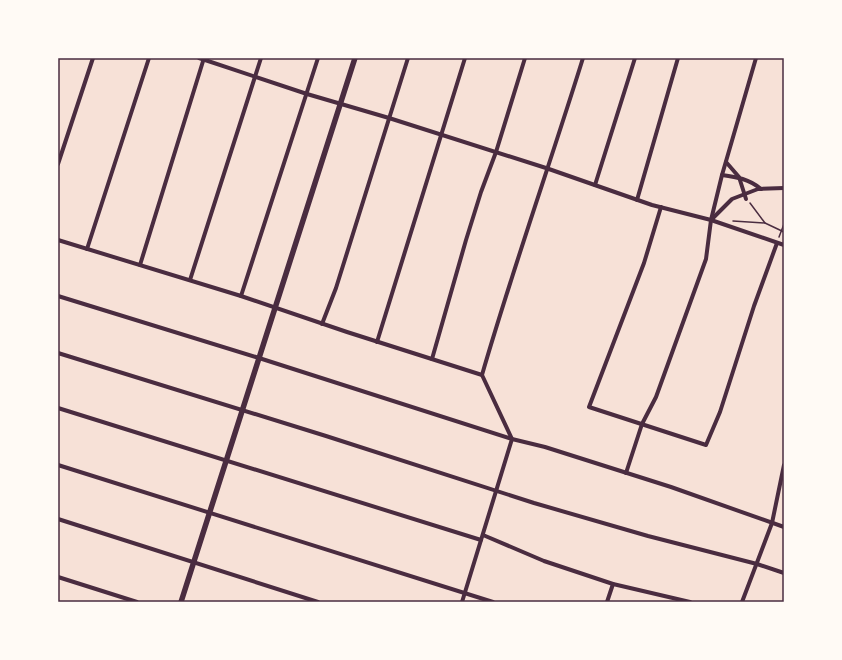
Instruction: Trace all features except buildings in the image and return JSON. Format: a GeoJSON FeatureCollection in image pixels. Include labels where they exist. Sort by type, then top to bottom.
{"type":"FeatureCollection","features":[{"type":"Feature","properties":{"kind":"street"},"geometry":{"type":"LineString","coordinates":[[58,164],[93,58]]}},
{"type":"Feature","properties":{"kind":"street"},"geometry":{"type":"LineString","coordinates":[[87,249],[149,58]]}},
{"type":"Feature","properties":{"kind":"street"},"geometry":{"type":"LineString","coordinates":[[140,265],[202,58],[307,94],[441,134],[546,168],[636,200],[712,220],[784,245]]}},
{"type":"Feature","properties":{"kind":"street"},"geometry":{"type":"LineString","coordinates":[[190,280],[261,58]]}},
{"type":"Feature","properties":{"kind":"street"},"geometry":{"type":"LineString","coordinates":[[241,296],[318,58]]}},
{"type":"Feature","properties":{"kind":"street"},"geometry":{"type":"LineString","coordinates":[[181,602],[355,58]]}},
{"type":"Feature","properties":{"kind":"street"},"geometry":{"type":"LineString","coordinates":[[322,324],[336,288],[408,58]]}},
{"type":"Feature","properties":{"kind":"street"},"geometry":{"type":"LineString","coordinates":[[377,342],[465,58]]}},
{"type":"Feature","properties":{"kind":"street"},"geometry":{"type":"LineString","coordinates":[[432,359],[470,226],[496,152],[525,58]]}},
{"type":"Feature","properties":{"kind":"street"},"geometry":{"type":"LineString","coordinates":[[462,602],[512,439],[482,375],[519,253],[539,196],[546,168],[583,58]]}},
{"type":"Feature","properties":{"kind":"street"},"geometry":{"type":"LineString","coordinates":[[595,185],[635,58]]}},
{"type":"Feature","properties":{"kind":"street"},"geometry":{"type":"LineString","coordinates":[[636,200],[678,58]]}},
{"type":"Feature","properties":{"kind":"street"},"geometry":{"type":"LineString","coordinates":[[626,473],[642,424],[656,397],[706,259],[712,220],[722,175],[756,58]]}},
{"type":"Feature","properties":{"kind":"street"},"geometry":{"type":"LineString","coordinates":[[726,162],[739,177],[746,199]]}},
{"type":"Feature","properties":{"kind":"street"},"geometry":{"type":"LineString","coordinates":[[722,175],[739,177],[753,182],[761,189]]}},
{"type":"Feature","properties":{"kind":"street"},"geometry":{"type":"LineString","coordinates":[[712,220],[732,199],[761,189],[784,188]]}},
{"type":"Feature","properties":{"kind":"street"},"geometry":{"type":"LineString","coordinates":[[661,207],[644,263],[589,407],[706,445],[720,412],[754,306],[777,243]]}},
{"type":"Feature","properties":{"kind":"street"},"geometry":{"type":"LineString","coordinates":[[58,240],[241,296],[322,324],[482,375]]}},
{"type":"Feature","properties":{"kind":"street"},"geometry":{"type":"LineString","coordinates":[[58,296],[259,358],[512,439],[545,447],[671,487],[784,527]]}},
{"type":"Feature","properties":{"kind":"street"},"geometry":{"type":"LineString","coordinates":[[58,353],[243,409],[497,490],[648,536],[757,564],[784,573]]}},
{"type":"Feature","properties":{"kind":"street"},"geometry":{"type":"LineString","coordinates":[[58,408],[226,462],[481,540]]}},
{"type":"Feature","properties":{"kind":"street"},"geometry":{"type":"LineString","coordinates":[[58,465],[493,602]]}},
{"type":"Feature","properties":{"kind":"street"},"geometry":{"type":"LineString","coordinates":[[742,602],[772,523],[784,465]]}},
{"type":"Feature","properties":{"kind":"street"},"geometry":{"type":"LineString","coordinates":[[58,519],[318,602]]}},
{"type":"Feature","properties":{"kind":"street"},"geometry":{"type":"LineString","coordinates":[[483,535],[544,561],[613,584],[690,602]]}},
{"type":"Feature","properties":{"kind":"street"},"geometry":{"type":"LineString","coordinates":[[58,577],[138,602]]}},
{"type":"Feature","properties":{"kind":"street"},"geometry":{"type":"LineString","coordinates":[[607,602],[613,584]]}},
{"type":"Feature","properties":{"kind":"path"},"geometry":{"type":"LineString","coordinates":[[746,199],[765,223]]}},
{"type":"Feature","properties":{"kind":"path"},"geometry":{"type":"LineString","coordinates":[[721,223],[738,220],[765,223],[783,231]]}},
{"type":"Feature","properties":{"kind":"path"},"geometry":{"type":"LineString","coordinates":[[777,243],[783,231],[784,224]]}}]}
